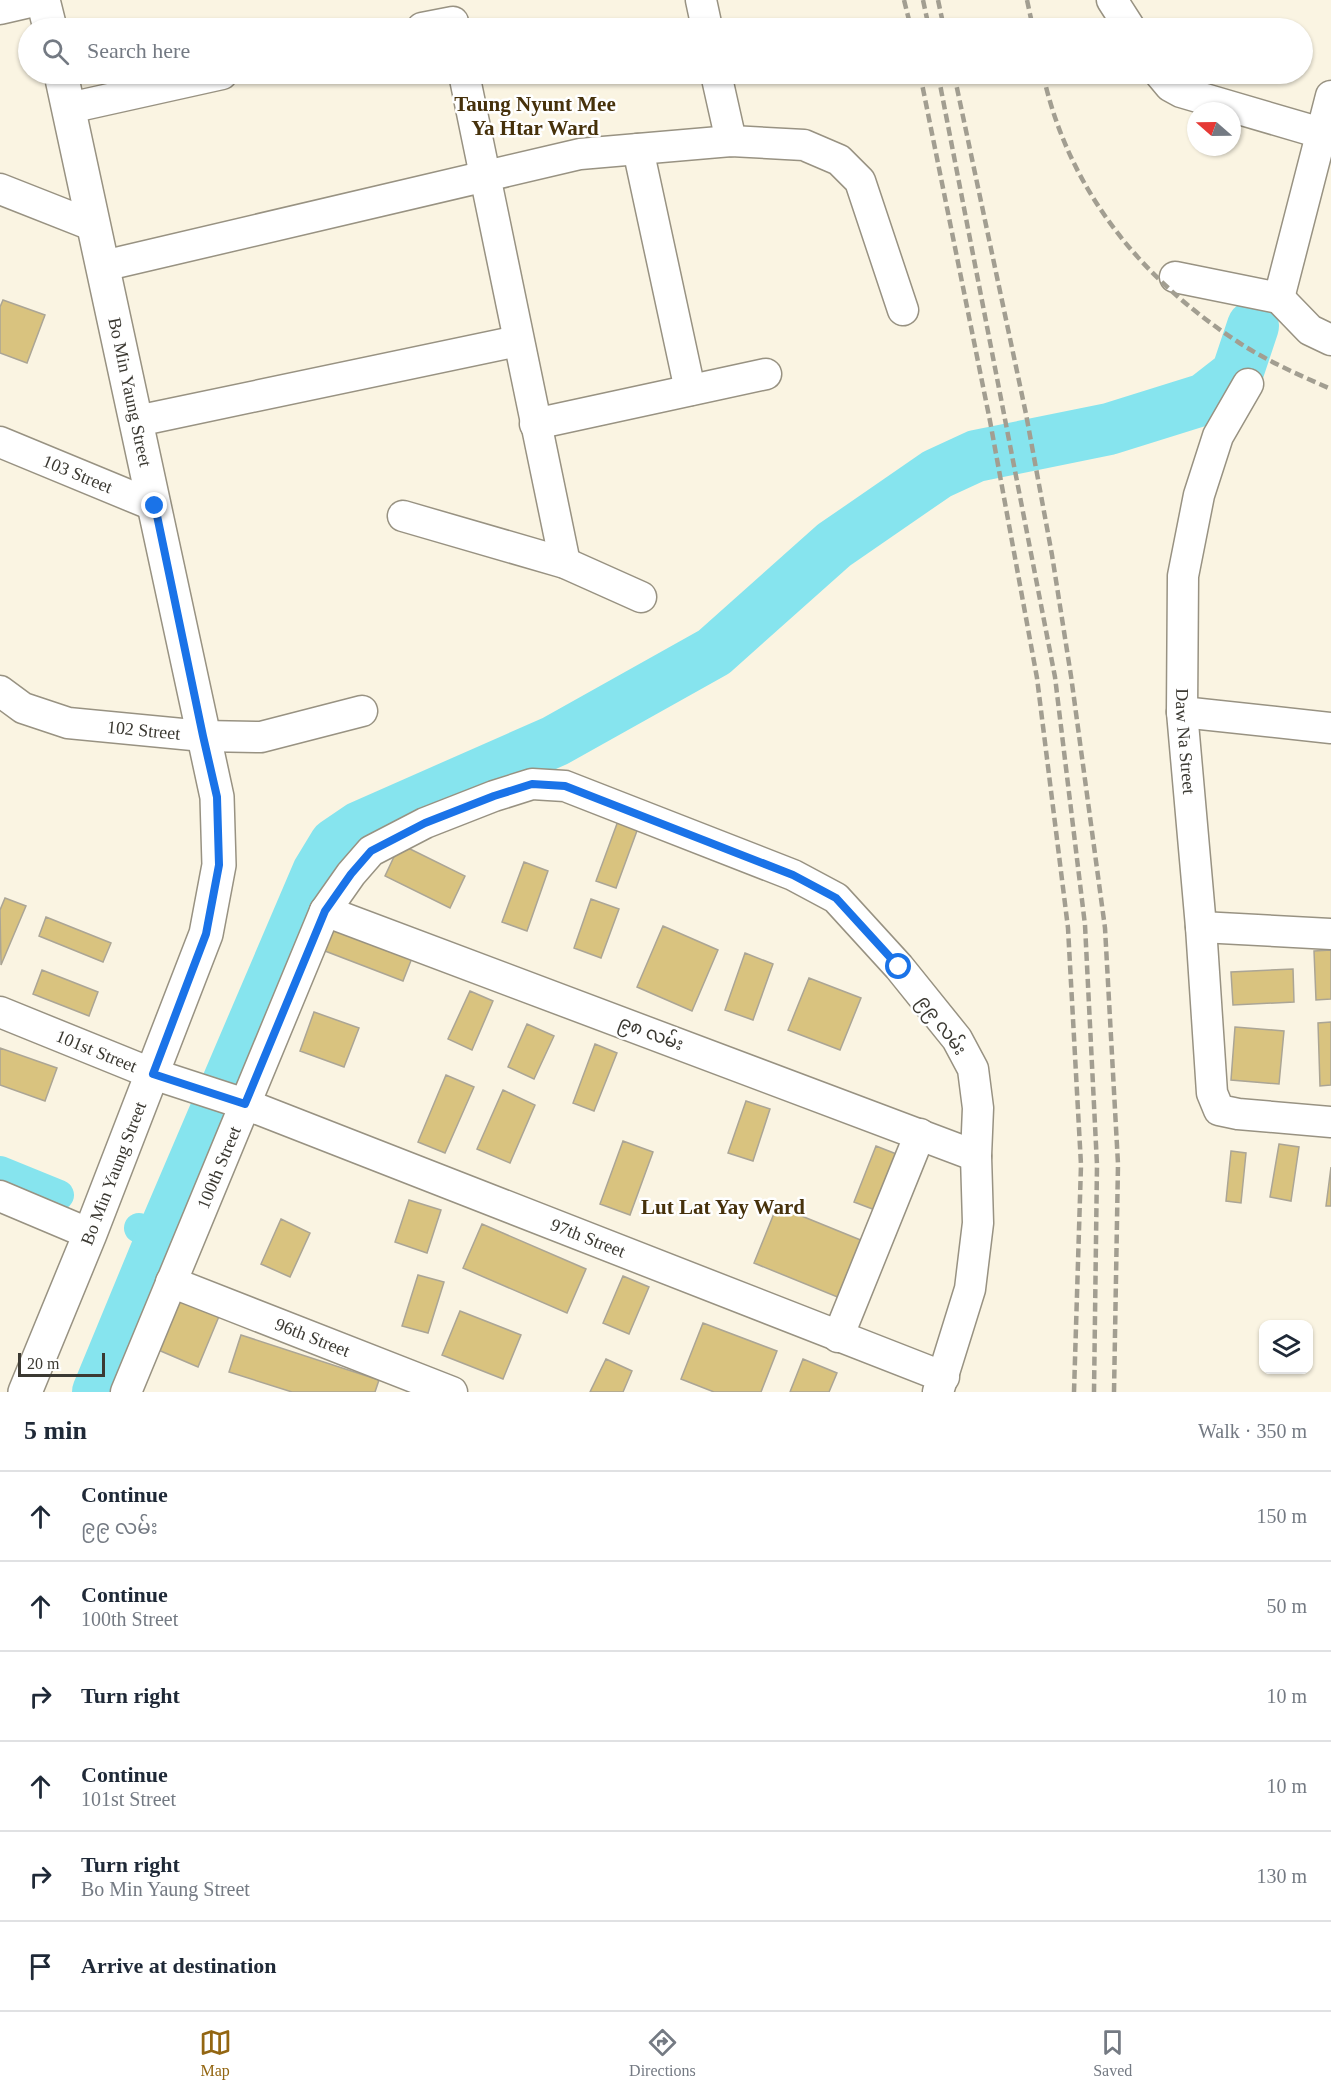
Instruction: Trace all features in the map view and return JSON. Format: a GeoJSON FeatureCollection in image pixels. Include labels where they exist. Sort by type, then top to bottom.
{"type":"FeatureCollection","features":[{"type":"Feature","properties":{"kind":"main road"},"geometry":{"type":"LineString","coordinates":[[41,0],[47,18]]}},
{"type":"Feature","properties":{"kind":"main road","name":"Bo Min Yaung Street"},"geometry":{"type":"LineString","coordinates":[[25,1392],[153,1074],[206,934],[219,865],[217,797],[63,84]]}},
{"type":"Feature","properties":{"kind":"street"},"geometry":{"type":"LineString","coordinates":[[0,9],[41,0]]}},
{"type":"Feature","properties":{"kind":"street"},"geometry":{"type":"LineString","coordinates":[[701,0],[705,18]]}},
{"type":"Feature","properties":{"kind":"street"},"geometry":{"type":"LineString","coordinates":[[1112,0],[1124,18]]}},
{"type":"Feature","properties":{"kind":"street"},"geometry":{"type":"LineString","coordinates":[[69,108],[177,84]]}},
{"type":"Feature","properties":{"kind":"street"},"geometry":{"type":"LineString","coordinates":[[466,84],[565,563]]}},
{"type":"Feature","properties":{"kind":"street"},"geometry":{"type":"LineString","coordinates":[[719,84],[730,141]]}},
{"type":"Feature","properties":{"kind":"street"},"geometry":{"type":"LineString","coordinates":[[1168,84],[1180,92],[1322,134]]}},
{"type":"Feature","properties":{"kind":"street"},"geometry":{"type":"LineString","coordinates":[[1280,298],[1331,96]]}},
{"type":"Feature","properties":{"kind":"street"},"geometry":{"type":"LineString","coordinates":[[103,266],[580,154],[730,141],[804,145],[839,160],[860,181],[903,310]]}},
{"type":"Feature","properties":{"kind":"street"},"geometry":{"type":"LineString","coordinates":[[638,149],[690,390]]}},
{"type":"Feature","properties":{"kind":"street"},"geometry":{"type":"LineString","coordinates":[[0,189],[94,226]]}},
{"type":"Feature","properties":{"kind":"street"},"geometry":{"type":"LineString","coordinates":[[1175,277],[1280,298],[1310,330],[1331,340]]}},
{"type":"Feature","properties":{"kind":"street"},"geometry":{"type":"LineString","coordinates":[[137,421],[518,341]]}},
{"type":"Feature","properties":{"kind":"street"},"geometry":{"type":"LineString","coordinates":[[535,424],[766,374]]}},
{"type":"Feature","properties":{"kind":"street","name":"Daw Na Street"},"geometry":{"type":"LineString","coordinates":[[1248,384],[1218,436],[1198,495],[1184,576],[1182,712],[1201,927],[1212,1093],[1219,1110],[1238,1114],[1331,1122]]}},
{"type":"Feature","properties":{"kind":"street","name":"103 Street"},"geometry":{"type":"LineString","coordinates":[[0,442],[155,506]]}},
{"type":"Feature","properties":{"kind":"street"},"geometry":{"type":"LineString","coordinates":[[403,516],[565,563],[641,597]]}},
{"type":"Feature","properties":{"kind":"street","name":"102 Street"},"geometry":{"type":"LineString","coordinates":[[0,691],[23,708],[68,723],[203,736],[261,737],[362,711]]}},
{"type":"Feature","properties":{"kind":"street"},"geometry":{"type":"LineString","coordinates":[[1182,712],[1331,729]]}},
{"type":"Feature","properties":{"kind":"street","name":"၉၉ လမ်း"},"geometry":{"type":"LineString","coordinates":[[325,911],[351,874],[371,851],[425,823],[532,784],[565,786],[793,875],[836,898],[899,967],[957,1039],[973,1069],[978,1108],[976,1156],[978,1223],[970,1289],[941,1385]]}},
{"type":"Feature","properties":{"kind":"street","name":"100th Street"},"geometry":{"type":"LineString","coordinates":[[126,1392],[171,1282],[239,1102],[325,911]]}},
{"type":"Feature","properties":{"kind":"street","name":"၉၈ လမ်း"},"geometry":{"type":"LineString","coordinates":[[325,911],[976,1156]]}},
{"type":"Feature","properties":{"kind":"street"},"geometry":{"type":"LineString","coordinates":[[1201,927],[1331,934]]}},
{"type":"Feature","properties":{"kind":"street","name":"101st Street"},"geometry":{"type":"LineString","coordinates":[[0,1012],[153,1074],[239,1102]]}},
{"type":"Feature","properties":{"kind":"street","name":"97th Street"},"geometry":{"type":"LineString","coordinates":[[239,1102],[838,1337],[941,1385]]}},
{"type":"Feature","properties":{"kind":"street"},"geometry":{"type":"LineString","coordinates":[[838,1337],[920,1134]]}},
{"type":"Feature","properties":{"kind":"street"},"geometry":{"type":"LineString","coordinates":[[0,1196],[90,1233]]}},
{"type":"Feature","properties":{"kind":"street","name":"96th Street"},"geometry":{"type":"LineString","coordinates":[[171,1282],[452,1392]]}},
{"type":"Feature","properties":{"kind":"building"},"geometry":{"type":"Polygon","coordinates":[[[3,300],[45,315],[27,363],[0,353],[0,307],[3,300]]]}},
{"type":"Feature","properties":{"kind":"building"},"geometry":{"type":"Polygon","coordinates":[[[618,821],[638,828],[616,888],[596,881],[618,821]]]}},
{"type":"Feature","properties":{"kind":"building"},"geometry":{"type":"Polygon","coordinates":[[[400,844],[465,876],[450,908],[385,876],[400,844]]]}},
{"type":"Feature","properties":{"kind":"building"},"geometry":{"type":"Polygon","coordinates":[[[524,862],[548,871],[527,931],[502,922],[524,862]]]}},
{"type":"Feature","properties":{"kind":"building"},"geometry":{"type":"Polygon","coordinates":[[[5,898],[26,906],[1,965],[0,910],[5,898]]]}},
{"type":"Feature","properties":{"kind":"building"},"geometry":{"type":"Polygon","coordinates":[[[591,899],[619,909],[601,958],[574,948],[591,899]]]}},
{"type":"Feature","properties":{"kind":"building"},"geometry":{"type":"Polygon","coordinates":[[[46,917],[111,943],[103,962],[39,936],[46,917]]]}},
{"type":"Feature","properties":{"kind":"building"},"geometry":{"type":"Polygon","coordinates":[[[663,926],[718,950],[692,1011],[637,987],[663,926]]]}},
{"type":"Feature","properties":{"kind":"building"},"geometry":{"type":"Polygon","coordinates":[[[334,928],[412,958],[403,981],[325,951],[334,928]]]}},
{"type":"Feature","properties":{"kind":"building"},"geometry":{"type":"Polygon","coordinates":[[[1331,950],[1331,999],[1316,1000],[1314,951],[1331,950]]]}},
{"type":"Feature","properties":{"kind":"building"},"geometry":{"type":"Polygon","coordinates":[[[745,953],[773,964],[753,1020],[725,1010],[745,953]]]}},
{"type":"Feature","properties":{"kind":"building"},"geometry":{"type":"Polygon","coordinates":[[[1293,969],[1294,1002],[1233,1005],[1231,972],[1293,969]]]}},
{"type":"Feature","properties":{"kind":"building"},"geometry":{"type":"Polygon","coordinates":[[[42,970],[98,992],[89,1016],[33,994],[42,970]]]}},
{"type":"Feature","properties":{"kind":"building"},"geometry":{"type":"Polygon","coordinates":[[[809,978],[861,998],[840,1050],[788,1030],[809,978]]]}},
{"type":"Feature","properties":{"kind":"building"},"geometry":{"type":"Polygon","coordinates":[[[470,991],[493,1001],[472,1050],[448,1039],[470,991]]]}},
{"type":"Feature","properties":{"kind":"building"},"geometry":{"type":"Polygon","coordinates":[[[314,1012],[359,1028],[344,1067],[300,1051],[314,1012]]]}},
{"type":"Feature","properties":{"kind":"building"},"geometry":{"type":"Polygon","coordinates":[[[1331,1022],[1331,1085],[1320,1086],[1318,1023],[1331,1022]]]}},
{"type":"Feature","properties":{"kind":"building"},"geometry":{"type":"Polygon","coordinates":[[[527,1024],[554,1036],[534,1079],[508,1067],[527,1024]]]}},
{"type":"Feature","properties":{"kind":"building"},"geometry":{"type":"Polygon","coordinates":[[[1235,1027],[1284,1031],[1279,1084],[1231,1080],[1235,1027]]]}},
{"type":"Feature","properties":{"kind":"building"},"geometry":{"type":"Polygon","coordinates":[[[595,1044],[617,1053],[594,1111],[573,1103],[595,1044]]]}},
{"type":"Feature","properties":{"kind":"building"},"geometry":{"type":"Polygon","coordinates":[[[0,1048],[57,1068],[45,1101],[0,1085],[0,1048]]]}},
{"type":"Feature","properties":{"kind":"building"},"geometry":{"type":"Polygon","coordinates":[[[446,1075],[474,1087],[445,1153],[418,1142],[446,1075]]]}},
{"type":"Feature","properties":{"kind":"building"},"geometry":{"type":"Polygon","coordinates":[[[503,1090],[535,1105],[510,1163],[477,1149],[503,1090]]]}},
{"type":"Feature","properties":{"kind":"building"},"geometry":{"type":"Polygon","coordinates":[[[746,1101],[770,1109],[753,1161],[728,1153],[746,1101]]]}},
{"type":"Feature","properties":{"kind":"building"},"geometry":{"type":"Polygon","coordinates":[[[623,1141],[653,1152],[630,1215],[600,1204],[623,1141]]]}},
{"type":"Feature","properties":{"kind":"building"},"geometry":{"type":"Polygon","coordinates":[[[1279,1144],[1299,1147],[1291,1201],[1270,1197],[1279,1144]]]}},
{"type":"Feature","properties":{"kind":"building"},"geometry":{"type":"Polygon","coordinates":[[[876,1146],[904,1157],[883,1213],[854,1202],[876,1146]]]}},
{"type":"Feature","properties":{"kind":"building"},"geometry":{"type":"Polygon","coordinates":[[[1231,1151],[1246,1153],[1241,1203],[1226,1201],[1231,1151]]]}},
{"type":"Feature","properties":{"kind":"building"},"geometry":{"type":"Polygon","coordinates":[[[1331,1167],[1331,1206],[1326,1206],[1331,1167]]]}},
{"type":"Feature","properties":{"kind":"building"},"geometry":{"type":"Polygon","coordinates":[[[409,1200],[441,1210],[427,1253],[395,1242],[409,1200]]]}},
{"type":"Feature","properties":{"kind":"building"},"geometry":{"type":"Polygon","coordinates":[[[777,1206],[863,1241],[840,1298],[754,1263],[777,1206]]]}},
{"type":"Feature","properties":{"kind":"building"},"geometry":{"type":"Polygon","coordinates":[[[281,1219],[310,1233],[290,1277],[261,1264],[281,1219]]]}},
{"type":"Feature","properties":{"kind":"building"},"geometry":{"type":"Polygon","coordinates":[[[482,1224],[586,1269],[567,1313],[463,1268],[482,1224]]]}},
{"type":"Feature","properties":{"kind":"building"},"geometry":{"type":"Polygon","coordinates":[[[418,1275],[444,1282],[428,1333],[402,1326],[418,1275]]]}},
{"type":"Feature","properties":{"kind":"building"},"geometry":{"type":"Polygon","coordinates":[[[623,1276],[649,1287],[629,1334],[603,1323],[623,1276]]]}},
{"type":"Feature","properties":{"kind":"building"},"geometry":{"type":"Polygon","coordinates":[[[171,1294],[220,1314],[198,1367],[149,1346],[171,1294]]]}},
{"type":"Feature","properties":{"kind":"building"},"geometry":{"type":"Polygon","coordinates":[[[460,1311],[521,1335],[503,1379],[442,1355],[460,1311]]]}},
{"type":"Feature","properties":{"kind":"building"},"geometry":{"type":"Polygon","coordinates":[[[703,1323],[777,1351],[761,1392],[714,1392],[681,1379],[703,1323]]]}},
{"type":"Feature","properties":{"kind":"building"},"geometry":{"type":"Polygon","coordinates":[[[241,1335],[379,1380],[375,1392],[292,1392],[229,1372],[241,1335]]]}},
{"type":"Feature","properties":{"kind":"building"},"geometry":{"type":"Polygon","coordinates":[[[606,1359],[632,1371],[623,1392],[590,1392],[606,1359]]]}},
{"type":"Feature","properties":{"kind":"building"},"geometry":{"type":"Polygon","coordinates":[[[803,1359],[837,1373],[829,1392],[790,1392],[803,1359]]]}},
{"type":"Feature","properties":{"kind":"waterway"},"geometry":{"type":"LineString","coordinates":[[98,1392],[318,872],[335,844],[360,827],[555,741],[714,652],[834,545],[937,474],[976,456],[1109,429],[1205,399],[1237,374],[1253,326]]}},
{"type":"Feature","properties":{"kind":"waterway"},"geometry":{"type":"LineString","coordinates":[[0,1171],[59,1195]]}},
{"type":"Feature","properties":{"kind":"waterway"},"geometry":{"type":"LineString","coordinates":[[139,1228],[162,1237]]}},
{"type":"Feature","properties":{"kind":"railway"},"geometry":{"type":"LineString","coordinates":[[904,0],[908,18]]}},
{"type":"Feature","properties":{"kind":"railway"},"geometry":{"type":"LineString","coordinates":[[923,0],[927,18]]}},
{"type":"Feature","properties":{"kind":"railway"},"geometry":{"type":"LineString","coordinates":[[938,0],[942,18]]}},
{"type":"Feature","properties":{"kind":"railway"},"geometry":{"type":"LineString","coordinates":[[1027,0],[1031,18]]}},
{"type":"Feature","properties":{"kind":"railway"},"geometry":{"type":"LineString","coordinates":[[922,84],[990,421],[1037,678],[1068,928],[1081,1165],[1074,1392]]}},
{"type":"Feature","properties":{"kind":"railway"},"geometry":{"type":"LineString","coordinates":[[940,84],[1055,677],[1085,925],[1097,1165],[1094,1392]]}},
{"type":"Feature","properties":{"kind":"railway"},"geometry":{"type":"LineString","coordinates":[[956,84],[1026,414],[1052,555],[1105,928],[1118,1164],[1114,1392]]}},
{"type":"Feature","properties":{"kind":"railway"},"geometry":{"type":"LineString","coordinates":[[1046,84],[1070,155],[1090,192],[1113,227],[1140,259],[1203,317],[1238,342],[1272,362],[1331,389]]}},
{"type":"Feature","properties":{"kind":"district","name":"Taung Nyunt Mee Ya Htar Ward"},"geometry":{"type":"Point","coordinates":[535,116]}},
{"type":"Feature","properties":{"kind":"district","name":"Lut Lat Yay Ward"},"geometry":{"type":"Point","coordinates":[723,1207]}},
{"type":"Feature","properties":{"kind":"route"},"geometry":{"type":"LineString","coordinates":[[155,506],[217,797],[219,865],[206,934],[153,1074],[245,1104],[325,911],[351,874],[371,851],[425,823],[532,784],[565,786],[793,875],[836,898],[899,967]]}}]}
